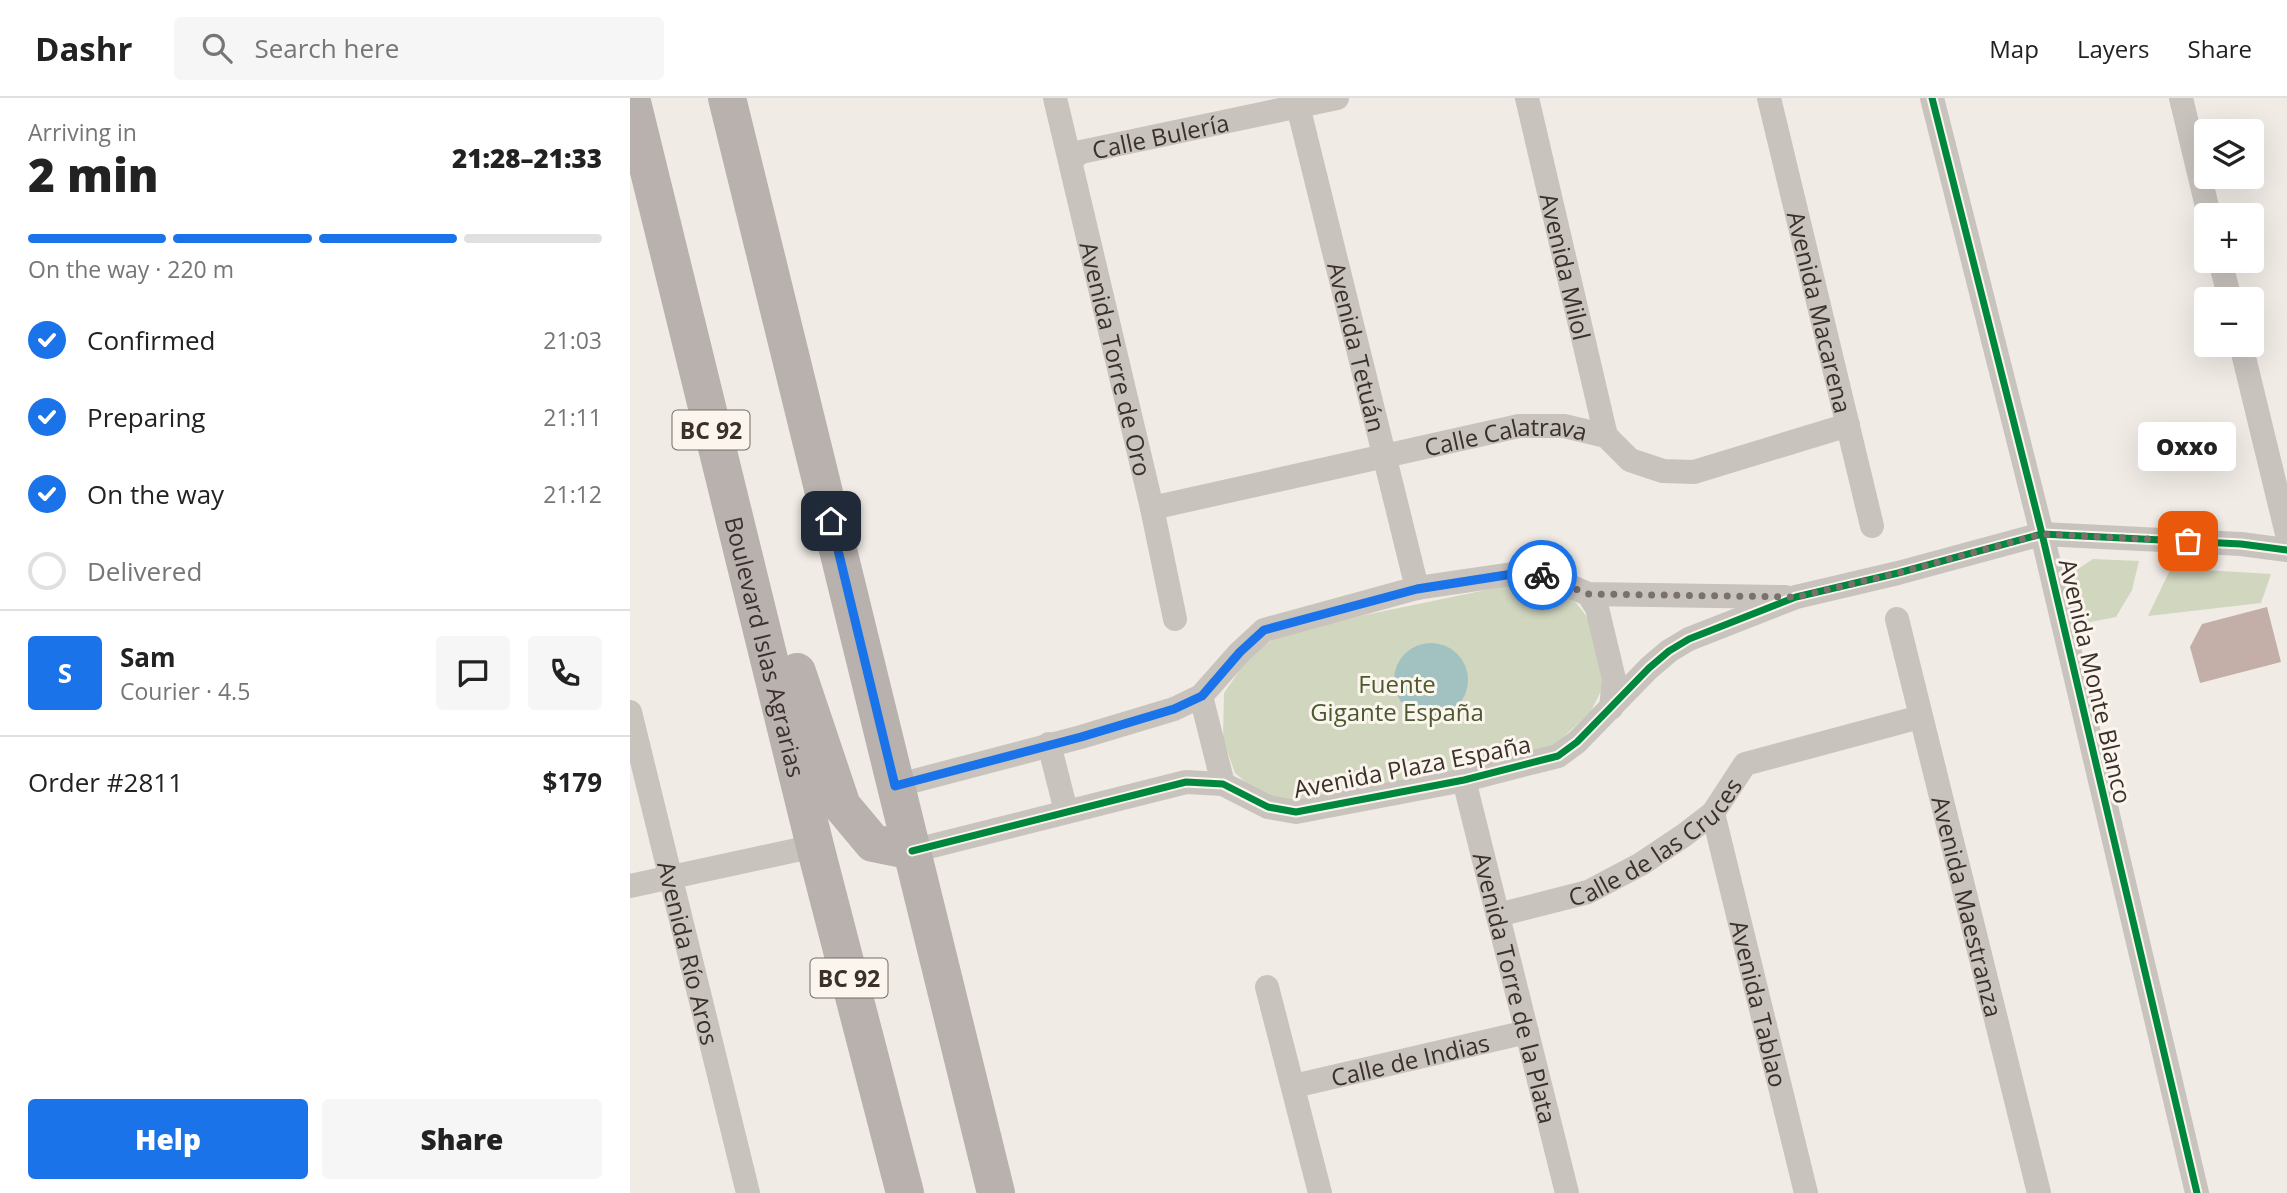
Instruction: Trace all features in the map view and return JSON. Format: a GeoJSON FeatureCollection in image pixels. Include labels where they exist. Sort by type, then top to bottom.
{"type":"FeatureCollection","features":[{"type":"Feature","properties":{"kind":"main road","name":"Boulevard Islas Agrarias"},"geometry":{"type":"LineString","coordinates":[[631,98],[815,846],[905,1193]]}},
{"type":"Feature","properties":{"kind":"main road"},"geometry":{"type":"LineString","coordinates":[[727,98],[996,1193]]}},
{"type":"Feature","properties":{"kind":"main road"},"geometry":{"type":"LineString","coordinates":[[720,464],[762,568],[842,806],[873,843],[912,851]]}},
{"type":"Feature","properties":{"kind":"street","name":"Avenida Torre de Oro"},"geometry":{"type":"LineString","coordinates":[[1055,98],[1152,508],[1175,619]]}},
{"type":"Feature","properties":{"kind":"street","name":"Calle Bulería"},"geometry":{"type":"LineString","coordinates":[[1071,160],[1081,152],[1337,98]]}},
{"type":"Feature","properties":{"kind":"street","name":"Avenida Milol"},"geometry":{"type":"LineString","coordinates":[[1527,98],[1606,436]]}},
{"type":"Feature","properties":{"kind":"street","name":"Avenida Macarena"},"geometry":{"type":"LineString","coordinates":[[1769,98],[1872,526]]}},
{"type":"Feature","properties":{"kind":"street","name":"Avenida Monte Blanco"},"geometry":{"type":"LineString","coordinates":[[1932,98],[2042,534],[2197,1193]]}},
{"type":"Feature","properties":{"kind":"street"},"geometry":{"type":"LineString","coordinates":[[2181,98],[2206,203]]}},
{"type":"Feature","properties":{"kind":"street","name":"Avenida Tetuán"},"geometry":{"type":"LineString","coordinates":[[1298,106],[1417,589]]}},
{"type":"Feature","properties":{"kind":"street"},"geometry":{"type":"LineString","coordinates":[[2244,357],[2287,534]]}},
{"type":"Feature","properties":{"kind":"street","name":"Calle Calatrava"},"geometry":{"type":"LineString","coordinates":[[1152,508],[1519,426],[1564,426],[1606,436],[1630,460],[1664,471],[1693,471],[1848,425]]}},
{"type":"Feature","properties":{"kind":"street"},"geometry":{"type":"LineString","coordinates":[[895,786],[1081,737],[1174,709],[1202,696],[1240,652],[1264,630],[1417,589],[1519,573],[1547,576],[1588,594],[1797,597],[2042,534],[2241,544],[2287,550]]}},
{"type":"Feature","properties":{"kind":"street"},"geometry":{"type":"LineString","coordinates":[[1588,594],[1597,608],[1614,679],[1611,708]]}},
{"type":"Feature","properties":{"kind":"street","name":"Avenida Plaza España"},"geometry":{"type":"LineString","coordinates":[[912,851],[1185,782],[1223,784],[1268,807],[1296,812],[1464,780],[1558,756],[1577,742],[1669,650],[1689,639],[1797,597]]}},
{"type":"Feature","properties":{"kind":"street","name":"Avenida Maestranza"},"geometry":{"type":"LineString","coordinates":[[1897,619],[2039,1193]]}},
{"type":"Feature","properties":{"kind":"street"},"geometry":{"type":"LineString","coordinates":[[1202,696],[1223,784]]}},
{"type":"Feature","properties":{"kind":"street","name":"Avenida Río Aros"},"geometry":{"type":"LineString","coordinates":[[630,712],[748,1193]]}},
{"type":"Feature","properties":{"kind":"street","name":"Calle de las Cruces"},"geometry":{"type":"LineString","coordinates":[[1498,915],[1588,892],[1642,864],[1713,813],[1745,764],[1920,717]]}},
{"type":"Feature","properties":{"kind":"street"},"geometry":{"type":"LineString","coordinates":[[1048,744],[1066,811]]}},
{"type":"Feature","properties":{"kind":"street","name":"Avenida Torre de la Plata"},"geometry":{"type":"LineString","coordinates":[[1464,780],[1567,1193]]}},
{"type":"Feature","properties":{"kind":"street","name":"Avenida Tablao"},"geometry":{"type":"LineString","coordinates":[[1713,813],[1806,1193]]}},
{"type":"Feature","properties":{"kind":"street"},"geometry":{"type":"LineString","coordinates":[[630,886],[815,846]]}},
{"type":"Feature","properties":{"kind":"street"},"geometry":{"type":"LineString","coordinates":[[1267,987],[1320,1193]]}},
{"type":"Feature","properties":{"kind":"street","name":"Calle de Indias"},"geometry":{"type":"LineString","coordinates":[[1294,1086],[1527,1032]]}},
{"type":"Feature","properties":{"kind":"green space"},"geometry":{"type":"Polygon","coordinates":[[[2093,559],[2139,561],[2132,590],[2116,617],[2075,625],[2068,597],[2072,573],[2093,559]]]}},
{"type":"Feature","properties":{"kind":"green space"},"geometry":{"type":"Polygon","coordinates":[[[2171,568],[2271,574],[2261,603],[2148,616],[2171,568]]]}},
{"type":"Feature","properties":{"kind":"green space","name":"Fuente Gigante España"},"geometry":{"type":"Polygon","coordinates":[[[1541,582],[1570,595],[1591,622],[1604,685],[1591,711],[1554,746],[1420,782],[1306,803],[1259,794],[1235,773],[1223,739],[1224,693],[1249,657],[1283,632],[1510,585],[1541,582]]]}},
{"type":"Feature","properties":{"kind":"water","name":"Fuente Gigante España"},"geometry":{"type":"Polygon","coordinates":[[[1431,643],[1452,649],[1462,659],[1468,680],[1462,701],[1452,711],[1431,717],[1410,711],[1400,701],[1394,680],[1400,659],[1410,649],[1431,643]]]}},
{"type":"Feature","properties":{"kind":"building"},"geometry":{"type":"Polygon","coordinates":[[[2267,607],[2281,662],[2200,683],[2190,647],[2202,624],[2267,607]]]}},
{"type":"Feature","properties":{"kind":"cycle path"},"geometry":{"type":"LineString","coordinates":[[1932,98],[2042,534],[2197,1193]]}},
{"type":"Feature","properties":{"kind":"cycle path"},"geometry":{"type":"LineString","coordinates":[[912,851],[1186,782],[1223,784],[1268,807],[1296,812],[1464,780],[1558,756],[1577,742],[1649,668],[1689,639],[1796,597],[2042,534],[2241,544],[2287,550]]}},
{"type":"Feature","properties":{"kind":"way so far"},"geometry":{"type":"LineString","coordinates":[[1542,575],[1588,594],[1797,597],[2042,534],[2188,541]]}},
{"type":"Feature","properties":{"kind":"place","name":"Oxxo"},"geometry":{"type":"Point","coordinates":[2188,541]}},
{"type":"Feature","properties":{"kind":"route"},"geometry":{"type":"LineString","coordinates":[[831,521],[895,786],[1081,737],[1174,709],[1202,696],[1240,652],[1264,630],[1417,589],[1519,573],[1542,575]]}}]}
